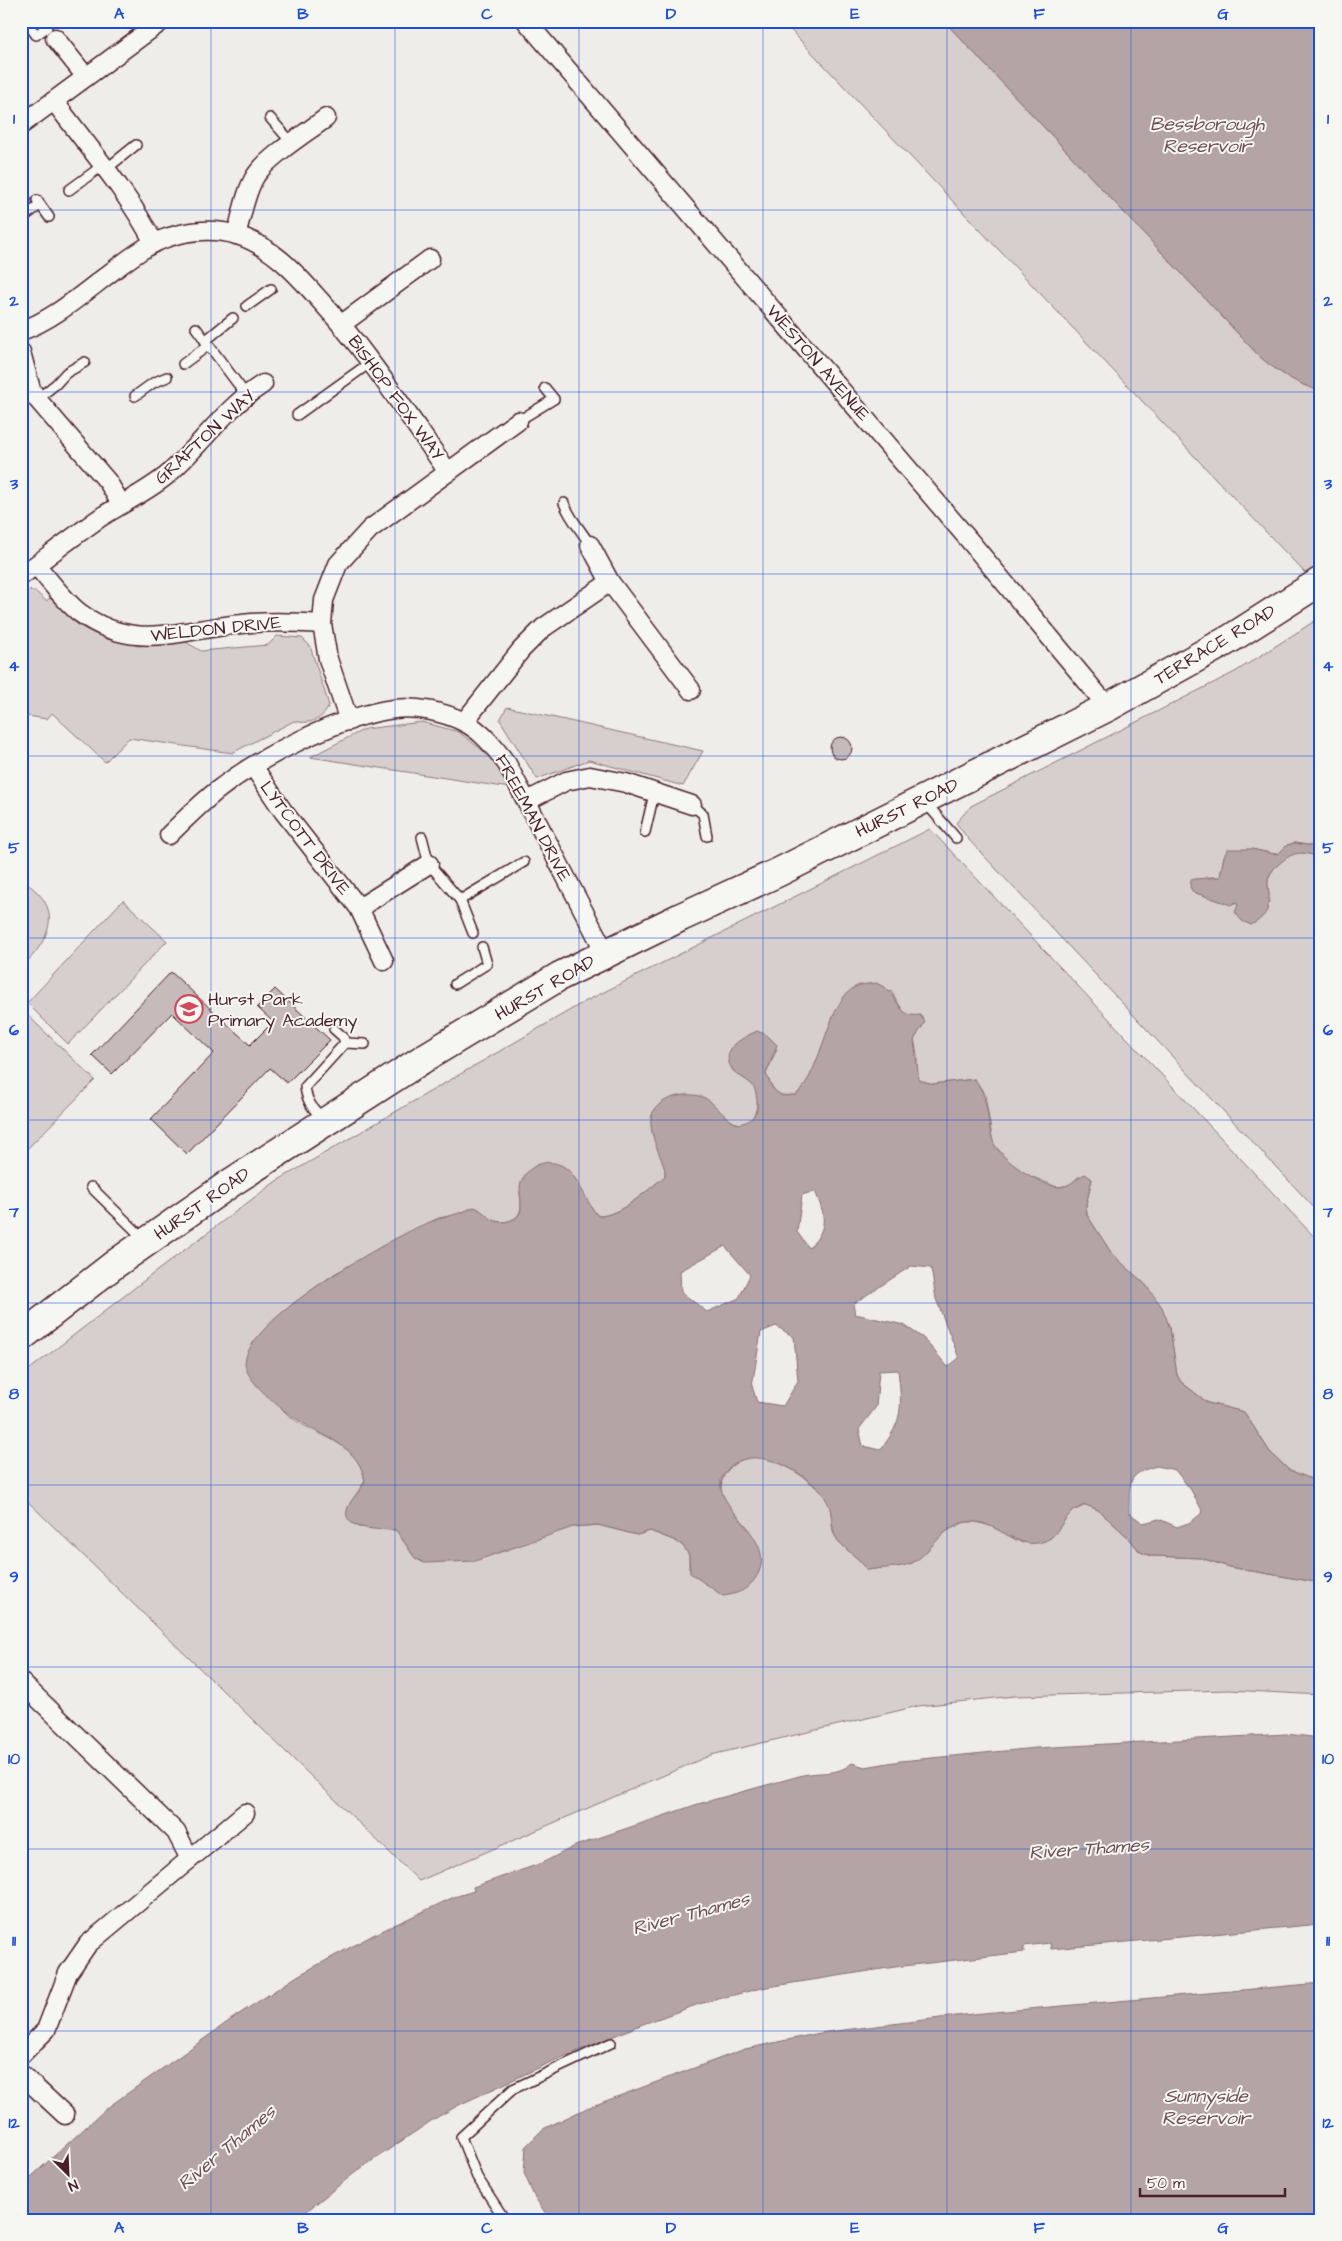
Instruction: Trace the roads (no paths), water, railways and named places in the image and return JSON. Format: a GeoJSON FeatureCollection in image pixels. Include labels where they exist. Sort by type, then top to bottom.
{"type":"FeatureCollection","features":[{"type":"Feature","properties":{"kind":"main road","name":"TERRACE ROAD"},"geometry":{"type":"LineString","coordinates":[[1108,707],[1230,639],[1321,581]]}},
{"type":"Feature","properties":{"kind":"main road","name":"HURST ROAD"},"geometry":{"type":"LineString","coordinates":[[22,1335],[232,1182],[426,1056],[560,976],[770,876],[1108,707]]}},
{"type":"Feature","properties":{"kind":"street"},"geometry":{"type":"LineString","coordinates":[[21,125],[162,21]]}},
{"type":"Feature","properties":{"kind":"street","name":"WESTON AVENUE"},"geometry":{"type":"LineString","coordinates":[[526,21],[969,540],[1108,707]]}},
{"type":"Feature","properties":{"kind":"street"},"geometry":{"type":"LineString","coordinates":[[52,29],[86,77]]}},
{"type":"Feature","properties":{"kind":"street"},"geometry":{"type":"LineString","coordinates":[[54,101],[104,168],[154,243]]}},
{"type":"Feature","properties":{"kind":"street"},"geometry":{"type":"LineString","coordinates":[[236,235],[255,176],[264,165],[326,118]]}},
{"type":"Feature","properties":{"kind":"street","name":"BISHOP FOX WAY"},"geometry":{"type":"LineString","coordinates":[[21,331],[47,319],[154,243],[174,235],[193,232],[218,232],[236,235],[273,253],[296,274],[342,324],[448,472]]}},
{"type":"Feature","properties":{"kind":"street","name":"BISHOP FOX WAY"},"geometry":{"type":"LineString","coordinates":[[342,324],[430,259]]}},
{"type":"Feature","properties":{"kind":"street"},"geometry":{"type":"LineString","coordinates":[[21,352],[31,389],[37,399],[108,482],[122,504]]}},
{"type":"Feature","properties":{"kind":"street","name":"GRAFTON WAY"},"geometry":{"type":"LineString","coordinates":[[36,565],[122,504],[149,489],[168,475],[246,395],[263,384]]}},
{"type":"Feature","properties":{"kind":"street","name":"BISHOP FOX WAY"},"geometry":{"type":"LineString","coordinates":[[349,721],[328,659],[322,624],[324,600],[338,564],[352,546],[370,529],[518,421]]}},
{"type":"Feature","properties":{"kind":"street"},"geometry":{"type":"LineString","coordinates":[[590,545],[610,582],[691,690]]}},
{"type":"Feature","properties":{"kind":"street"},"geometry":{"type":"LineString","coordinates":[[21,576],[36,565]]}},
{"type":"Feature","properties":{"kind":"street","name":"WELDON DRIVE"},"geometry":{"type":"LineString","coordinates":[[36,565],[78,612],[104,628],[129,636],[159,636],[241,624],[288,621],[322,624]]}},
{"type":"Feature","properties":{"kind":"street"},"geometry":{"type":"LineString","coordinates":[[464,722],[521,650],[543,628],[610,582]]}},
{"type":"Feature","properties":{"kind":"street","name":"FREEMAN DRIVE"},"geometry":{"type":"LineString","coordinates":[[169,835],[220,788],[253,766],[315,734],[349,721],[395,709],[410,709],[442,714],[464,722],[494,746],[507,764],[606,954]]}},
{"type":"Feature","properties":{"kind":"street","name":"LYTCOTT DRIVE"},"geometry":{"type":"LineString","coordinates":[[253,766],[283,811],[359,908],[384,961]]}},
{"type":"Feature","properties":{"kind":"street"},"geometry":{"type":"LineString","coordinates":[[527,801],[566,781],[590,776],[626,783],[654,794],[692,805]]}},
{"type":"Feature","properties":{"kind":"street","name":"LYTCOTT DRIVE"},"geometry":{"type":"LineString","coordinates":[[359,908],[429,864]]}},
{"type":"Feature","properties":{"kind":"street"},"geometry":{"type":"LineString","coordinates":[[21,1682],[176,1832],[190,1859]]}},
{"type":"Feature","properties":{"kind":"street"},"geometry":{"type":"LineString","coordinates":[[21,2055],[46,2030],[68,1973],[88,1944],[245,1813]]}},
{"type":"Feature","properties":{"kind":"street"},"geometry":{"type":"LineString","coordinates":[[21,2074],[65,2115]]}},
{"type":"Feature","properties":{"kind":"lane"},"geometry":{"type":"LineString","coordinates":[[26,21],[36,35],[52,29]]}},
{"type":"Feature","properties":{"kind":"lane"},"geometry":{"type":"LineString","coordinates":[[270,118],[292,143]]}},
{"type":"Feature","properties":{"kind":"lane"},"geometry":{"type":"LineString","coordinates":[[69,190],[136,145]]}},
{"type":"Feature","properties":{"kind":"lane"},"geometry":{"type":"LineString","coordinates":[[21,219],[38,203],[49,217]]}},
{"type":"Feature","properties":{"kind":"lane"},"geometry":{"type":"LineString","coordinates":[[248,306],[271,289]]}},
{"type":"Feature","properties":{"kind":"lane"},"geometry":{"type":"LineString","coordinates":[[183,364],[233,318]]}},
{"type":"Feature","properties":{"kind":"lane"},"geometry":{"type":"LineString","coordinates":[[196,328],[246,395]]}},
{"type":"Feature","properties":{"kind":"lane"},"geometry":{"type":"LineString","coordinates":[[37,399],[56,384],[66,373],[85,362]]}},
{"type":"Feature","properties":{"kind":"lane"},"geometry":{"type":"LineString","coordinates":[[297,415],[371,362]]}},
{"type":"Feature","properties":{"kind":"lane"},"geometry":{"type":"LineString","coordinates":[[135,396],[153,383],[167,377]]}},
{"type":"Feature","properties":{"kind":"lane"},"geometry":{"type":"LineString","coordinates":[[518,421],[554,399],[545,388]]}},
{"type":"Feature","properties":{"kind":"lane"},"geometry":{"type":"LineString","coordinates":[[564,504],[590,545]]}},
{"type":"Feature","properties":{"kind":"lane"},"geometry":{"type":"LineString","coordinates":[[645,832],[654,794]]}},
{"type":"Feature","properties":{"kind":"lane"},"geometry":{"type":"LineString","coordinates":[[923,800],[956,838]]}},
{"type":"Feature","properties":{"kind":"lane"},"geometry":{"type":"LineString","coordinates":[[692,805],[702,814],[707,836]]}},
{"type":"Feature","properties":{"kind":"lane"},"geometry":{"type":"LineString","coordinates":[[422,836],[429,864],[460,900],[473,932]]}},
{"type":"Feature","properties":{"kind":"lane"},"geometry":{"type":"LineString","coordinates":[[460,900],[524,862]]}},
{"type":"Feature","properties":{"kind":"lane"},"geometry":{"type":"LineString","coordinates":[[455,984],[487,964],[482,947]]}},
{"type":"Feature","properties":{"kind":"lane"},"geometry":{"type":"LineString","coordinates":[[334,1029],[343,1037],[345,1044]]}},
{"type":"Feature","properties":{"kind":"lane"},"geometry":{"type":"LineString","coordinates":[[326,1121],[314,1111],[306,1098],[305,1087],[345,1044],[365,1044]]}},
{"type":"Feature","properties":{"kind":"lane"},"geometry":{"type":"LineString","coordinates":[[92,1187],[108,1205],[148,1242]]}},
{"type":"Feature","properties":{"kind":"lane"},"geometry":{"type":"LineString","coordinates":[[505,2220],[478,2177],[461,2137],[513,2089],[612,2043]]}},
{"type":"Feature","properties":{"kind":"water","name":"Bessborough Reservoir"},"geometry":{"type":"Polygon","coordinates":[[[944,21],[1321,21],[1321,391],[1289,377],[1260,357],[944,21]]]}},
{"type":"Feature","properties":{"kind":"water"},"geometry":{"type":"Polygon","coordinates":[[[1294,843],[1321,847],[1321,857],[1298,853],[1279,864],[1272,871],[1269,878],[1267,910],[1263,917],[1251,925],[1242,921],[1235,912],[1238,905],[1236,902],[1231,905],[1193,892],[1190,887],[1191,880],[1220,877],[1224,856],[1228,849],[1252,849],[1274,854],[1279,853],[1287,845],[1294,843]]]}},
{"type":"Feature","properties":{"kind":"water"},"geometry":{"type":"Polygon","coordinates":[[[876,983],[890,992],[906,1013],[920,1015],[925,1022],[914,1040],[919,1080],[933,1084],[974,1079],[983,1093],[993,1141],[1011,1163],[1041,1182],[1058,1187],[1070,1184],[1085,1174],[1092,1179],[1086,1205],[1087,1215],[1112,1254],[1146,1285],[1162,1307],[1170,1328],[1177,1375],[1181,1382],[1208,1403],[1244,1412],[1270,1452],[1289,1470],[1321,1483],[1321,1583],[1229,1567],[1201,1558],[1151,1556],[1140,1552],[1129,1538],[1098,1510],[1086,1505],[1072,1512],[1055,1534],[1045,1541],[1024,1542],[986,1525],[977,1522],[966,1522],[950,1528],[919,1559],[908,1565],[867,1570],[835,1536],[828,1503],[814,1485],[792,1469],[756,1458],[741,1460],[734,1464],[727,1470],[721,1481],[722,1492],[728,1503],[755,1539],[760,1551],[761,1565],[755,1579],[745,1589],[723,1596],[690,1573],[689,1555],[683,1546],[676,1541],[650,1531],[637,1535],[598,1525],[573,1527],[475,1561],[424,1563],[415,1558],[396,1530],[363,1528],[349,1521],[347,1515],[348,1507],[365,1481],[362,1469],[356,1459],[329,1437],[283,1410],[258,1387],[247,1370],[245,1363],[251,1345],[268,1326],[291,1305],[318,1285],[400,1236],[425,1224],[474,1207],[495,1221],[506,1222],[515,1218],[519,1215],[521,1209],[521,1182],[525,1175],[537,1165],[544,1163],[559,1164],[571,1173],[598,1216],[615,1212],[624,1207],[665,1176],[665,1170],[651,1126],[651,1117],[661,1103],[669,1098],[679,1096],[697,1096],[705,1098],[727,1118],[737,1124],[750,1119],[755,1114],[757,1107],[755,1089],[732,1069],[728,1056],[734,1045],[757,1031],[767,1035],[777,1045],[766,1074],[773,1089],[782,1096],[796,1095],[813,1070],[832,1020],[847,993],[857,986],[876,983]],[[815,1191],[802,1195],[797,1232],[809,1248],[820,1234],[823,1214],[815,1191]],[[725,1246],[680,1271],[681,1292],[707,1312],[739,1298],[750,1275],[725,1246]],[[911,1266],[853,1304],[855,1314],[904,1325],[923,1338],[948,1367],[959,1358],[936,1299],[931,1268],[911,1266]],[[776,1326],[761,1332],[752,1386],[757,1402],[783,1406],[798,1381],[794,1337],[776,1326]],[[898,1370],[879,1371],[876,1407],[859,1429],[863,1446],[880,1450],[894,1430],[900,1413],[898,1370]],[[1157,1466],[1139,1472],[1131,1481],[1129,1513],[1143,1523],[1159,1519],[1177,1527],[1191,1522],[1203,1512],[1191,1490],[1175,1470],[1157,1466]]]}},
{"type":"Feature","properties":{"kind":"water","name":"River Thames"},"geometry":{"type":"Polygon","coordinates":[[[1286,1734],[1321,1738],[1321,1924],[1051,1949],[1050,1943],[1024,1946],[1024,1952],[895,1967],[761,1988],[699,2004],[643,2024],[551,2062],[459,2105],[434,2119],[357,2171],[308,2210],[300,2220],[21,2220],[21,2186],[107,2108],[236,2016],[299,1975],[373,1935],[454,1897],[474,1891],[473,1887],[542,1863],[575,1846],[698,1804],[803,1775],[841,1770],[852,1763],[865,1767],[900,1761],[1036,1748],[1286,1734]]]}},
{"type":"Feature","properties":{"kind":"water","name":"Sunnyside Reservoir"},"geometry":{"type":"Polygon","coordinates":[[[1321,1983],[1321,2220],[550,2220],[534,2196],[524,2173],[526,2146],[543,2129],[587,2108],[745,2049],[820,2033],[972,2014],[1321,1983]]]}},
{"type":"Feature","properties":{"kind":"place","name":"Hurst Park Primary Academy"},"geometry":{"type":"Point","coordinates":[189,1009]}}]}
